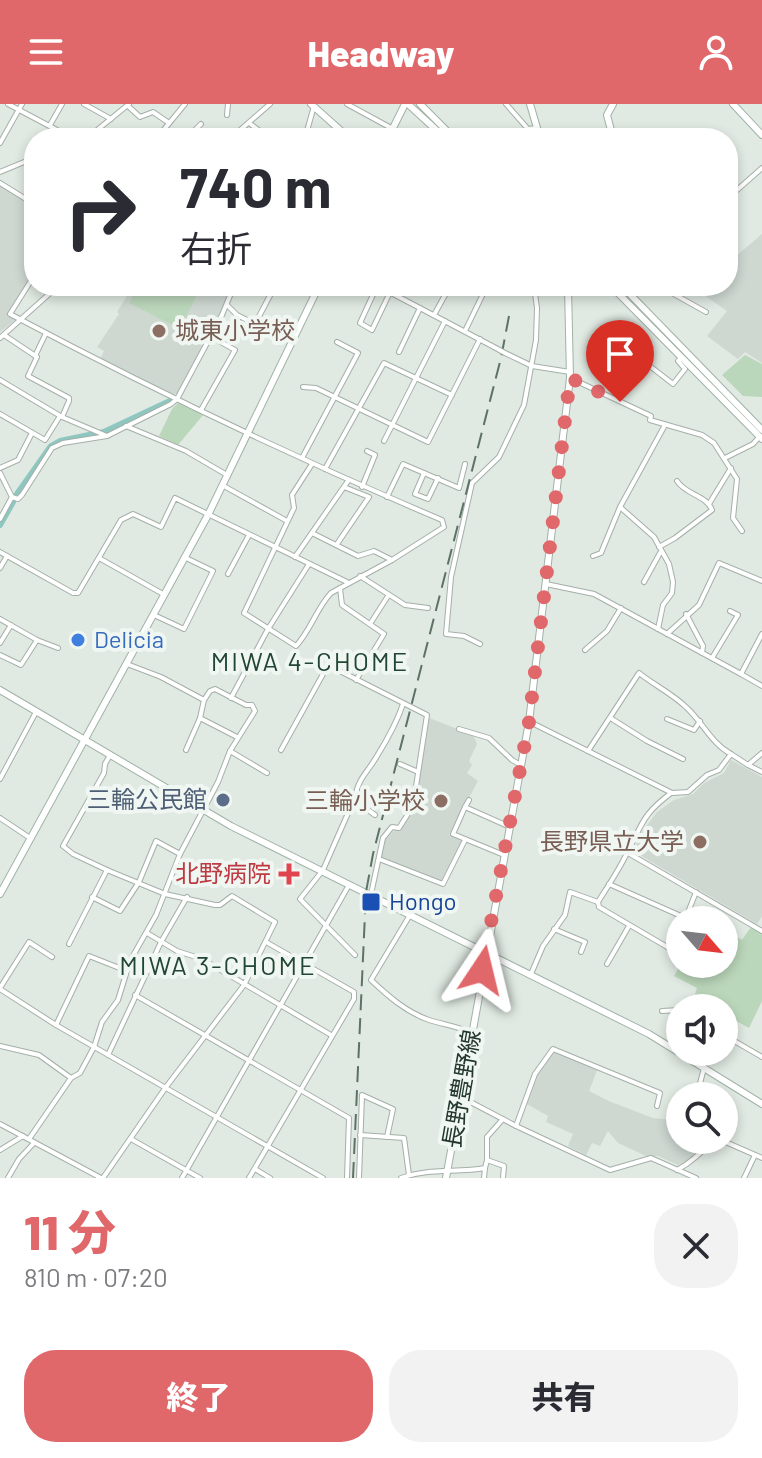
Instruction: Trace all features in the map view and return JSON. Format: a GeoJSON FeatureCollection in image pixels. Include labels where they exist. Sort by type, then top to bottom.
{"type":"FeatureCollection","features":[{"type":"Feature","properties":{"kind":"street"},"geometry":{"type":"LineString","coordinates":[[8,104],[21,107],[55,128]]}},
{"type":"Feature","properties":{"kind":"street"},"geometry":{"type":"LineString","coordinates":[[50,125],[62,104]]}},
{"type":"Feature","properties":{"kind":"street"},"geometry":{"type":"LineString","coordinates":[[84,104],[111,119]]}},
{"type":"Feature","properties":{"kind":"street"},"geometry":{"type":"LineString","coordinates":[[165,128],[185,104]]}},
{"type":"Feature","properties":{"kind":"street"},"geometry":{"type":"LineString","coordinates":[[227,115],[228,104]]}},
{"type":"Feature","properties":{"kind":"street"},"geometry":{"type":"LineString","coordinates":[[242,128],[270,104]]}},
{"type":"Feature","properties":{"kind":"street"},"geometry":{"type":"LineString","coordinates":[[347,104],[391,128]]}},
{"type":"Feature","properties":{"kind":"street"},"geometry":{"type":"LineString","coordinates":[[394,128],[406,104],[434,128]]}},
{"type":"Feature","properties":{"kind":"street"},"geometry":{"type":"LineString","coordinates":[[420,104],[444,128]]}},
{"type":"Feature","properties":{"kind":"street"},"geometry":{"type":"LineString","coordinates":[[506,104],[527,128]]}},
{"type":"Feature","properties":{"kind":"street"},"geometry":{"type":"LineString","coordinates":[[530,104],[537,128]]}},
{"type":"Feature","properties":{"kind":"street"},"geometry":{"type":"LineString","coordinates":[[610,128],[607,115],[613,104]]}},
{"type":"Feature","properties":{"kind":"street"},"geometry":{"type":"LineString","coordinates":[[733,104],[762,135]]}},
{"type":"Feature","properties":{"kind":"street"},"geometry":{"type":"LineString","coordinates":[[100,128],[128,105],[140,117],[153,112],[169,123]]}},
{"type":"Feature","properties":{"kind":"street"},"geometry":{"type":"LineString","coordinates":[[307,128],[313,105],[338,128]]}},
{"type":"Feature","properties":{"kind":"street"},"geometry":{"type":"LineString","coordinates":[[0,143],[21,107]]}},
{"type":"Feature","properties":{"kind":"street"},"geometry":{"type":"LineString","coordinates":[[248,123],[255,128]]}},
{"type":"Feature","properties":{"kind":"street"},"geometry":{"type":"LineString","coordinates":[[197,128],[201,124]]}},
{"type":"Feature","properties":{"kind":"street"},"geometry":{"type":"LineString","coordinates":[[0,172],[24,162]]}},
{"type":"Feature","properties":{"kind":"street"},"geometry":{"type":"LineString","coordinates":[[738,189],[762,168]]}},
{"type":"Feature","properties":{"kind":"street"},"geometry":{"type":"LineString","coordinates":[[0,183],[24,198]]}},
{"type":"Feature","properties":{"kind":"street"},"geometry":{"type":"LineString","coordinates":[[24,292],[10,314],[105,365],[312,464],[442,520],[444,527],[392,560],[339,587],[321,603],[305,636],[296,646],[244,613],[294,508],[292,495],[312,464]]}},
{"type":"Feature","properties":{"kind":"street"},"geometry":{"type":"LineString","coordinates":[[35,356],[2,336],[46,296]]}},
{"type":"Feature","properties":{"kind":"street"},"geometry":{"type":"LineString","coordinates":[[32,433],[18,460],[0,470],[12,497],[18,499],[52,448],[125,426],[177,399],[230,296]]}},
{"type":"Feature","properties":{"kind":"street"},"geometry":{"type":"LineString","coordinates":[[227,304],[237,315],[255,324],[270,296]]}},
{"type":"Feature","properties":{"kind":"street"},"geometry":{"type":"LineString","coordinates":[[0,894],[186,558],[314,296]]}},
{"type":"Feature","properties":{"kind":"street"},"geometry":{"type":"LineString","coordinates":[[373,296],[360,323],[372,330],[387,296]]}},
{"type":"Feature","properties":{"kind":"street"},"geometry":{"type":"LineString","coordinates":[[397,296],[532,366],[570,375],[651,416],[650,420],[702,435],[714,443],[737,479],[733,518],[742,531]]}},
{"type":"Feature","properties":{"kind":"street"},"geometry":{"type":"LineString","coordinates":[[434,315],[444,296]]}},
{"type":"Feature","properties":{"kind":"street"},"geometry":{"type":"LineString","coordinates":[[465,331],[482,296]]}},
{"type":"Feature","properties":{"kind":"street"},"geometry":{"type":"LineString","coordinates":[[480,644],[464,636],[446,634],[451,577],[472,483],[499,457],[524,405],[537,319],[535,296]]}},
{"type":"Feature","properties":{"kind":"street","name":"長野豊野線"},"geometry":{"type":"LineString","coordinates":[[446,1175],[529,722],[570,375],[568,296]]}},
{"type":"Feature","properties":{"kind":"street"},"geometry":{"type":"LineString","coordinates":[[633,296],[682,356],[761,435]]}},
{"type":"Feature","properties":{"kind":"street"},"geometry":{"type":"LineString","coordinates":[[633,296],[761,435]]}},
{"type":"Feature","properties":{"kind":"street"},"geometry":{"type":"LineString","coordinates":[[677,296],[706,312]]}},
{"type":"Feature","properties":{"kind":"street"},"geometry":{"type":"LineString","coordinates":[[399,352],[420,308]]}},
{"type":"Feature","properties":{"kind":"street"},"geometry":{"type":"LineString","coordinates":[[384,441],[445,321]]}},
{"type":"Feature","properties":{"kind":"street"},"geometry":{"type":"LineString","coordinates":[[0,414],[48,439],[61,417],[69,398],[28,376],[46,333]]}},
{"type":"Feature","properties":{"kind":"street"},"geometry":{"type":"LineString","coordinates":[[201,410],[235,350],[210,336]]}},
{"type":"Feature","properties":{"kind":"street"},"geometry":{"type":"LineString","coordinates":[[303,387],[316,388],[428,442],[480,339]]}},
{"type":"Feature","properties":{"kind":"street"},"geometry":{"type":"LineString","coordinates":[[302,458],[358,353],[337,342]]}},
{"type":"Feature","properties":{"kind":"street"},"geometry":{"type":"LineString","coordinates":[[637,356],[673,384],[685,369],[678,361],[682,356]]}},
{"type":"Feature","properties":{"kind":"street"},"geometry":{"type":"LineString","coordinates":[[325,469],[384,363],[452,395]]}},
{"type":"Feature","properties":{"kind":"street"},"geometry":{"type":"LineString","coordinates":[[0,380],[61,417],[104,434]]}},
{"type":"Feature","properties":{"kind":"street"},"geometry":{"type":"LineString","coordinates":[[593,556],[601,553],[620,507],[665,425]]}},
{"type":"Feature","properties":{"kind":"street"},"geometry":{"type":"LineString","coordinates":[[125,426],[173,445],[227,475]]}},
{"type":"Feature","properties":{"kind":"street"},"geometry":{"type":"LineString","coordinates":[[725,458],[753,444],[761,435]]}},
{"type":"Feature","properties":{"kind":"street"},"geometry":{"type":"LineString","coordinates":[[362,487],[375,455],[367,451]]}},
{"type":"Feature","properties":{"kind":"street"},"geometry":{"type":"LineString","coordinates":[[387,497],[403,464],[459,488],[465,464]]}},
{"type":"Feature","properties":{"kind":"street"},"geometry":{"type":"LineString","coordinates":[[709,504],[731,468]]}},
{"type":"Feature","properties":{"kind":"street"},"geometry":{"type":"LineString","coordinates":[[424,473],[415,494],[426,498]]}},
{"type":"Feature","properties":{"kind":"street"},"geometry":{"type":"LineString","coordinates":[[420,510],[438,478]]}},
{"type":"Feature","properties":{"kind":"street"},"geometry":{"type":"LineString","coordinates":[[295,557],[348,481]]}},
{"type":"Feature","properties":{"kind":"street"},"geometry":{"type":"LineString","coordinates":[[644,582],[660,550],[712,510],[709,504],[685,492],[677,481]]}},
{"type":"Feature","properties":{"kind":"street"},"geometry":{"type":"LineString","coordinates":[[222,485],[287,521]]}},
{"type":"Feature","properties":{"kind":"street"},"geometry":{"type":"LineString","coordinates":[[337,544],[369,497],[344,487]]}},
{"type":"Feature","properties":{"kind":"street"},"geometry":{"type":"LineString","coordinates":[[0,519],[12,497]]}},
{"type":"Feature","properties":{"kind":"street"},"geometry":{"type":"LineString","coordinates":[[0,552],[78,593],[121,520],[133,514],[161,527],[175,498],[347,582]]}},
{"type":"Feature","properties":{"kind":"street"},"geometry":{"type":"LineString","coordinates":[[620,507],[654,537],[669,564],[672,593],[663,605],[658,629]]}},
{"type":"Feature","properties":{"kind":"street"},"geometry":{"type":"LineString","coordinates":[[312,533],[358,556],[374,551],[392,560]]}},
{"type":"Feature","properties":{"kind":"street"},"geometry":{"type":"LineString","coordinates":[[228,574],[249,535]]}},
{"type":"Feature","properties":{"kind":"street"},"geometry":{"type":"LineString","coordinates":[[0,568],[7,556]]}},
{"type":"Feature","properties":{"kind":"street"},"geometry":{"type":"LineString","coordinates":[[99,558],[165,595]]}},
{"type":"Feature","properties":{"kind":"street"},"geometry":{"type":"LineString","coordinates":[[154,615],[184,629],[213,571],[186,558]]}},
{"type":"Feature","properties":{"kind":"street"},"geometry":{"type":"LineString","coordinates":[[667,634],[699,605],[719,563],[762,581]]}},
{"type":"Feature","properties":{"kind":"street"},"geometry":{"type":"LineString","coordinates":[[231,698],[268,629],[309,564]]}},
{"type":"Feature","properties":{"kind":"street"},"geometry":{"type":"LineString","coordinates":[[360,576],[405,605],[428,608]]}},
{"type":"Feature","properties":{"kind":"street"},"geometry":{"type":"LineString","coordinates":[[545,584],[588,591],[762,686]]}},
{"type":"Feature","properties":{"kind":"street"},"geometry":{"type":"LineString","coordinates":[[339,587],[342,605],[384,634],[356,680]]}},
{"type":"Feature","properties":{"kind":"street"},"geometry":{"type":"LineString","coordinates":[[370,624],[388,596]]}},
{"type":"Feature","properties":{"kind":"street"},"geometry":{"type":"LineString","coordinates":[[585,650],[607,631],[621,608]]}},
{"type":"Feature","properties":{"kind":"street"},"geometry":{"type":"LineString","coordinates":[[712,658],[738,615],[730,611]]}},
{"type":"Feature","properties":{"kind":"street"},"geometry":{"type":"LineString","coordinates":[[686,614],[703,646],[702,653]]}},
{"type":"Feature","properties":{"kind":"street"},"geometry":{"type":"LineString","coordinates":[[0,619],[58,648]]}},
{"type":"Feature","properties":{"kind":"street"},"geometry":{"type":"LineString","coordinates":[[0,643],[11,625]]}},
{"type":"Feature","properties":{"kind":"street"},"geometry":{"type":"LineString","coordinates":[[741,674],[762,634]]}},
{"type":"Feature","properties":{"kind":"street"},"geometry":{"type":"LineString","coordinates":[[0,655],[21,665],[37,640]]}},
{"type":"Feature","properties":{"kind":"street"},"geometry":{"type":"LineString","coordinates":[[127,664],[161,677],[204,700]]}},
{"type":"Feature","properties":{"kind":"street"},"geometry":{"type":"LineString","coordinates":[[281,750],[328,665],[427,715],[413,806],[399,828],[392,827],[383,838],[371,894]]}},
{"type":"Feature","properties":{"kind":"street"},"geometry":{"type":"LineString","coordinates":[[588,751],[639,673],[683,704],[716,743],[762,772]]}},
{"type":"Feature","properties":{"kind":"street"},"geometry":{"type":"LineString","coordinates":[[0,1150],[26,1137],[71,1078],[80,1073],[94,1047],[102,1022],[118,1000],[127,971],[165,894],[180,854],[230,751],[255,711],[252,705],[215,689],[210,691],[186,750]]}},
{"type":"Feature","properties":{"kind":"street"},"geometry":{"type":"LineString","coordinates":[[0,690],[203,811],[649,1034],[760,1102],[762,1094]]}},
{"type":"Feature","properties":{"kind":"street"},"geometry":{"type":"LineString","coordinates":[[355,955],[300,899],[323,870],[356,787],[377,756],[403,704]]}},
{"type":"Feature","properties":{"kind":"street"},"geometry":{"type":"LineString","coordinates":[[0,779],[36,712]]}},
{"type":"Feature","properties":{"kind":"street"},"geometry":{"type":"LineString","coordinates":[[200,718],[238,737]]}},
{"type":"Feature","properties":{"kind":"street"},"geometry":{"type":"LineString","coordinates":[[611,718],[683,759]]}},
{"type":"Feature","properties":{"kind":"street"},"geometry":{"type":"LineString","coordinates":[[667,719],[694,730],[700,721]]}},
{"type":"Feature","properties":{"kind":"street"},"geometry":{"type":"LineString","coordinates":[[529,722],[672,793],[688,792],[707,775],[719,770],[731,754]]}},
{"type":"Feature","properties":{"kind":"street"},"geometry":{"type":"LineString","coordinates":[[459,729],[489,738],[521,765]]}},
{"type":"Feature","properties":{"kind":"street"},"geometry":{"type":"LineString","coordinates":[[230,751],[267,773]]}},
{"type":"Feature","properties":{"kind":"street"},"geometry":{"type":"LineString","coordinates":[[748,765],[762,753]]}},
{"type":"Feature","properties":{"kind":"street"},"geometry":{"type":"LineString","coordinates":[[0,1124],[102,1178],[244,985],[275,922],[232,896],[220,905],[165,894],[73,854],[63,846],[104,773],[110,755]]}},
{"type":"Feature","properties":{"kind":"street"},"geometry":{"type":"LineString","coordinates":[[400,764],[416,771]]}},
{"type":"Feature","properties":{"kind":"street"},"geometry":{"type":"LineString","coordinates":[[666,947],[599,907],[598,902],[628,853],[641,821],[654,806],[672,793]]}},
{"type":"Feature","properties":{"kind":"street"},"geometry":{"type":"LineString","coordinates":[[353,800],[375,815]]}},
{"type":"Feature","properties":{"kind":"street"},"geometry":{"type":"LineString","coordinates":[[469,800],[453,834],[504,855]]}},
{"type":"Feature","properties":{"kind":"street"},"geometry":{"type":"LineString","coordinates":[[465,807],[510,827]]}},
{"type":"Feature","properties":{"kind":"street"},"geometry":{"type":"LineString","coordinates":[[0,818],[30,838]]}},
{"type":"Feature","properties":{"kind":"street"},"geometry":{"type":"LineString","coordinates":[[378,859],[443,884],[465,840]]}},
{"type":"Feature","properties":{"kind":"street"},"geometry":{"type":"LineString","coordinates":[[92,897],[120,911],[139,882],[156,841],[180,854]]}},
{"type":"Feature","properties":{"kind":"street"},"geometry":{"type":"LineString","coordinates":[[628,853],[762,931]]}},
{"type":"Feature","properties":{"kind":"street"},"geometry":{"type":"LineString","coordinates":[[69,944],[107,870]]}},
{"type":"Feature","properties":{"kind":"street"},"geometry":{"type":"LineString","coordinates":[[182,1178],[349,884]]}},
{"type":"Feature","properties":{"kind":"street"},"geometry":{"type":"LineString","coordinates":[[609,884],[666,910]]}},
{"type":"Feature","properties":{"kind":"street"},"geometry":{"type":"LineString","coordinates":[[531,974],[543,946],[565,915],[570,892],[598,902]]}},
{"type":"Feature","properties":{"kind":"street"},"geometry":{"type":"LineString","coordinates":[[691,906],[696,892]]}},
{"type":"Feature","properties":{"kind":"street"},"geometry":{"type":"LineString","coordinates":[[108,1055],[161,942],[187,897]]}},
{"type":"Feature","properties":{"kind":"street"},"geometry":{"type":"LineString","coordinates":[[411,914],[371,980],[393,1001],[410,1011],[428,1020],[451,1023],[472,1033]]}},
{"type":"Feature","properties":{"kind":"street"},"geometry":{"type":"LineString","coordinates":[[607,964],[629,926]]}},
{"type":"Feature","properties":{"kind":"street"},"geometry":{"type":"LineString","coordinates":[[554,929],[585,942],[581,952]]}},
{"type":"Feature","properties":{"kind":"street"},"geometry":{"type":"LineString","coordinates":[[147,933],[202,959],[331,1035]]}},
{"type":"Feature","properties":{"kind":"street"},"geometry":{"type":"LineString","coordinates":[[52,957],[29,942],[0,989],[56,1025],[322,1178]]}},
{"type":"Feature","properties":{"kind":"street"},"geometry":{"type":"LineString","coordinates":[[249,1178],[354,999],[354,992],[266,942]]}},
{"type":"Feature","properties":{"kind":"street"},"geometry":{"type":"LineString","coordinates":[[56,1025],[89,956],[127,971]]}},
{"type":"Feature","properties":{"kind":"street"},"geometry":{"type":"LineString","coordinates":[[135,995],[349,1118],[347,1178]]}},
{"type":"Feature","properties":{"kind":"street"},"geometry":{"type":"LineString","coordinates":[[662,1011],[666,1011]]}},
{"type":"Feature","properties":{"kind":"street"},"geometry":{"type":"LineString","coordinates":[[738,1043],[762,1057]]}},
{"type":"Feature","properties":{"kind":"street"},"geometry":{"type":"LineString","coordinates":[[0,1046],[39,1055],[71,1078]]}},
{"type":"Feature","properties":{"kind":"street"},"geometry":{"type":"LineString","coordinates":[[516,1126],[535,1074],[553,1049],[660,1093],[657,1106]]}},
{"type":"Feature","properties":{"kind":"street"},"geometry":{"type":"LineString","coordinates":[[700,1082],[704,1068]]}},
{"type":"Feature","properties":{"kind":"street"},"geometry":{"type":"LineString","coordinates":[[359,1178],[362,1095],[393,1109],[387,1137]]}},
{"type":"Feature","properties":{"kind":"street"},"geometry":{"type":"LineString","coordinates":[[461,1097],[608,1170],[618,1170],[647,1158],[696,1178]]}},
{"type":"Feature","properties":{"kind":"street"},"geometry":{"type":"LineString","coordinates":[[484,1178],[487,1137],[503,1119]]}},
{"type":"Feature","properties":{"kind":"street"},"geometry":{"type":"LineString","coordinates":[[360,1135],[404,1138],[409,1175]]}},
{"type":"Feature","properties":{"kind":"street"},"geometry":{"type":"LineString","coordinates":[[131,1139],[200,1178]]}},
{"type":"Feature","properties":{"kind":"street"},"geometry":{"type":"LineString","coordinates":[[8,1178],[19,1159],[34,1143]]}},
{"type":"Feature","properties":{"kind":"street"},"geometry":{"type":"LineString","coordinates":[[738,1148],[762,1158]]}},
{"type":"Feature","properties":{"kind":"street"},"geometry":{"type":"LineString","coordinates":[[677,1170],[694,1161],[699,1154]]}},
{"type":"Feature","properties":{"kind":"street"},"geometry":{"type":"LineString","coordinates":[[744,1178],[755,1155]]}},
{"type":"Feature","properties":{"kind":"street"},"geometry":{"type":"LineString","coordinates":[[487,1160],[504,1166],[503,1178]]}},
{"type":"Feature","properties":{"kind":"street"},"geometry":{"type":"LineString","coordinates":[[401,1178],[485,1168]]}},
{"type":"Feature","properties":{"kind":"street"},"geometry":{"type":"LineString","coordinates":[[254,1169],[270,1178]]}},
{"type":"Feature","properties":{"kind":"street"},"geometry":{"type":"LineString","coordinates":[[604,1178],[608,1170]]}},
{"type":"Feature","properties":{"kind":"shaded area"},"geometry":{"type":"Polygon","coordinates":[[[0,185],[24,200],[24,289],[8,314],[15,320],[0,332],[0,185]]]}},
{"type":"Feature","properties":{"kind":"shaded area"},"geometry":{"type":"Polygon","coordinates":[[[762,234],[762,363],[745,352],[738,359],[707,336],[727,311],[705,296],[738,296],[738,254],[762,234]]]}},
{"type":"Feature","properties":{"kind":"shaded area","name":"城東小学校"},"geometry":{"type":"Polygon","coordinates":[[[127,296],[228,296],[178,393],[174,394],[100,360],[104,351],[97,347],[119,314],[117,312],[127,296]]]}},
{"type":"Feature","properties":{"kind":"shaded area","name":"三輪小学校"},"geometry":{"type":"Polygon","coordinates":[[[429,718],[473,735],[477,744],[467,773],[478,781],[449,835],[462,841],[442,881],[380,857],[385,840],[395,830],[400,831],[415,805],[429,718]]]}},
{"type":"Feature","properties":{"kind":"shaded area","name":"長野県立大学"},"geometry":{"type":"Polygon","coordinates":[[[731,760],[762,777],[762,916],[757,924],[738,913],[738,906],[726,906],[633,851],[657,812],[674,800],[693,794],[704,783],[724,773],[731,760]]]}},
{"type":"Feature","properties":{"kind":"shaded area"},"geometry":{"type":"Polygon","coordinates":[[[554,1052],[598,1068],[589,1091],[653,1118],[666,1119],[666,1154],[695,1154],[678,1165],[658,1156],[646,1156],[618,1143],[608,1131],[600,1146],[592,1143],[586,1155],[568,1146],[573,1134],[546,1122],[548,1116],[527,1104],[539,1072],[554,1052]]]}},
{"type":"Feature","properties":{"kind":"green space"},"geometry":{"type":"Polygon","coordinates":[[[132,296],[196,296],[180,329],[129,303],[132,296]]]}},
{"type":"Feature","properties":{"kind":"green space"},"geometry":{"type":"Polygon","coordinates":[[[745,355],[762,364],[762,397],[743,396],[722,375],[745,355]]]}},
{"type":"Feature","properties":{"kind":"green space"},"geometry":{"type":"Polygon","coordinates":[[[178,403],[203,415],[178,445],[159,436],[178,403]]]}},
{"type":"Feature","properties":{"kind":"green space"},"geometry":{"type":"Polygon","coordinates":[[[751,927],[762,933],[762,1001],[749,1028],[738,1022],[738,994],[695,994],[697,988],[678,978],[738,978],[738,938],[742,940],[751,927]]]}},
{"type":"Feature","properties":{"kind":"waterway"},"geometry":{"type":"LineString","coordinates":[[17,494],[51,446],[60,441],[104,432],[172,400]]}},
{"type":"Feature","properties":{"kind":"waterway"},"geometry":{"type":"LineString","coordinates":[[0,525],[13,502]]}},
{"type":"Feature","properties":{"kind":"railway"},"geometry":{"type":"LineString","coordinates":[[353,1178],[366,892],[509,316]]}},
{"type":"Feature","properties":{"kind":"place","name":"城東小学校"},"geometry":{"type":"Point","coordinates":[159,331]}},
{"type":"Feature","properties":{"kind":"place","name":"Delicia"},"geometry":{"type":"Point","coordinates":[78,640]}},
{"type":"Feature","properties":{"kind":"place","name":"三輪公民館"},"geometry":{"type":"Point","coordinates":[223,800]}},
{"type":"Feature","properties":{"kind":"place","name":"三輪小学校"},"geometry":{"type":"Point","coordinates":[441,801]}},
{"type":"Feature","properties":{"kind":"place","name":"長野県立大学"},"geometry":{"type":"Point","coordinates":[700,842]}},
{"type":"Feature","properties":{"kind":"place","name":"北野病院"},"geometry":{"type":"Point","coordinates":[289,874]}},
{"type":"Feature","properties":{"kind":"place","name":"Hongo"},"geometry":{"type":"Point","coordinates":[371,902]}},
{"type":"Feature","properties":{"kind":"district","name":"MIWA 4-CHOME"},"geometry":{"type":"Point","coordinates":[310,662]}},
{"type":"Feature","properties":{"kind":"district","name":"MIWA 3-CHOME"},"geometry":{"type":"Point","coordinates":[218,966]}},
{"type":"Feature","properties":{"kind":"route"},"geometry":{"type":"LineString","coordinates":[[482,970],[529,722],[555,482],[570,378],[620,402]]}}]}
